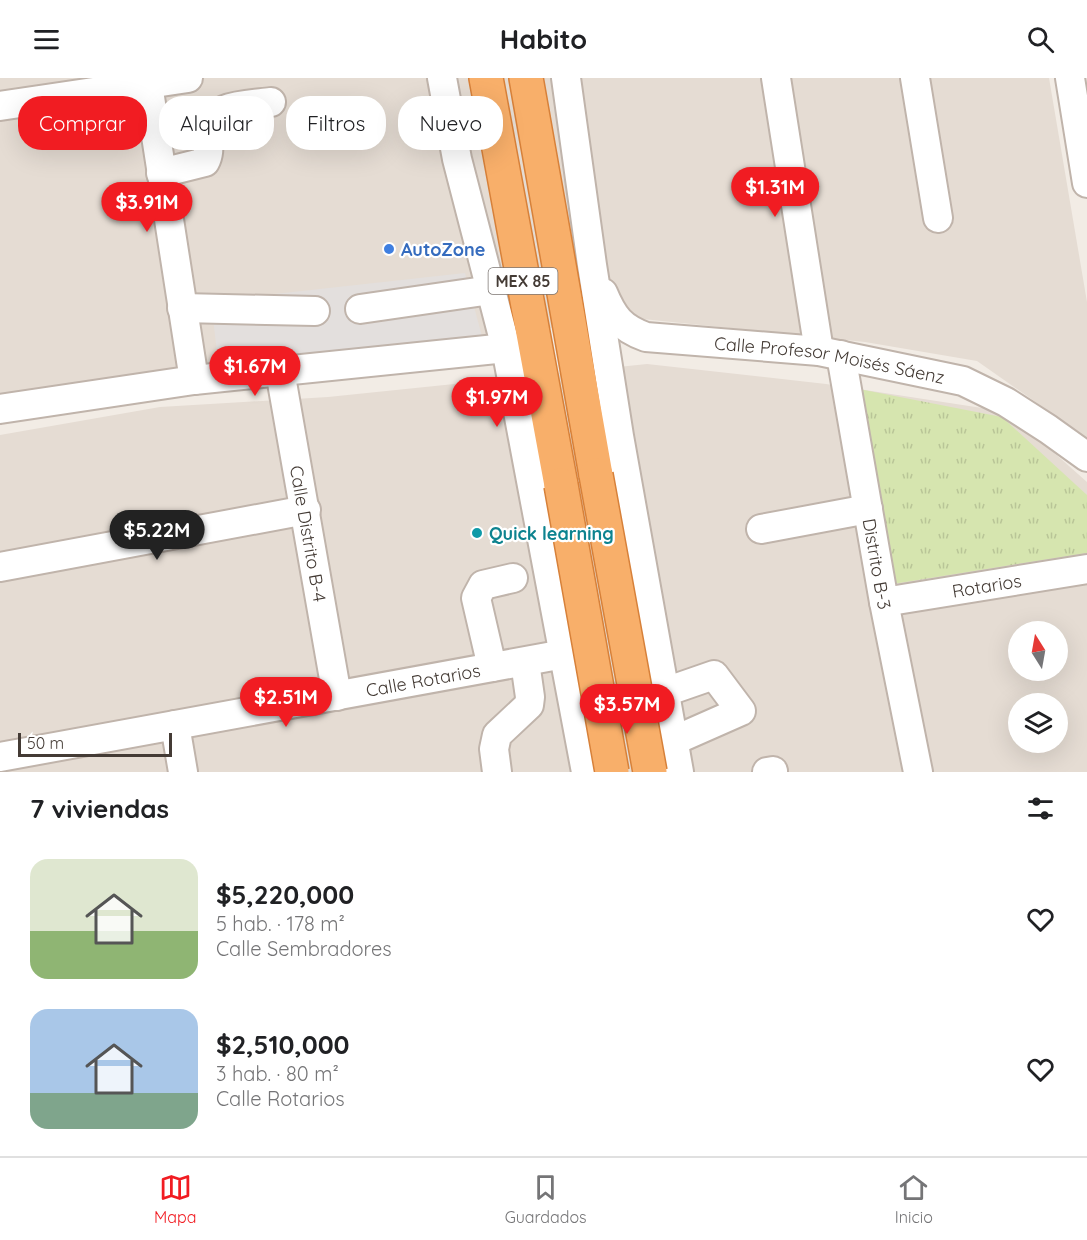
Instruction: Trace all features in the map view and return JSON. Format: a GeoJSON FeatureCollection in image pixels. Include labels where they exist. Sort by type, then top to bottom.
{"type":"FeatureCollection","features":[{"type":"Feature","properties":{"kind":"highway","name":"MEX 85"},"geometry":{"type":"LineString","coordinates":[[486,78],[612,772]]}},
{"type":"Feature","properties":{"kind":"highway","name":"MEX 85"},"geometry":{"type":"LineString","coordinates":[[526,78],[650,772]]}},
{"type":"Feature","properties":{"kind":"street"},"geometry":{"type":"LineString","coordinates":[[0,106],[148,81],[188,78]]}},
{"type":"Feature","properties":{"kind":"street"},"geometry":{"type":"LineString","coordinates":[[442,78],[457,159],[506,348],[586,772]]}},
{"type":"Feature","properties":{"kind":"street"},"geometry":{"type":"LineString","coordinates":[[566,78],[619,436],[679,772]]}},
{"type":"Feature","properties":{"kind":"street","name":"Distrito B-3"},"geometry":{"type":"LineString","coordinates":[[776,78],[830,353],[868,509],[918,772]]}},
{"type":"Feature","properties":{"kind":"street"},"geometry":{"type":"LineString","coordinates":[[915,78],[938,218]]}},
{"type":"Feature","properties":{"kind":"street"},"geometry":{"type":"LineString","coordinates":[[1071,78],[1087,183]]}},
{"type":"Feature","properties":{"kind":"street"},"geometry":{"type":"LineString","coordinates":[[148,81],[194,380]]}},
{"type":"Feature","properties":{"kind":"street"},"geometry":{"type":"LineString","coordinates":[[161,173],[205,162],[209,156],[209,150]]}},
{"type":"Feature","properties":{"kind":"street","name":"Calle Profesor Moisés Sáenz"},"geometry":{"type":"LineString","coordinates":[[592,265],[608,305],[619,322],[629,331],[646,337],[830,353],[963,381],[1006,402],[1087,458]]}},
{"type":"Feature","properties":{"kind":"street"},"geometry":{"type":"LineString","coordinates":[[360,309],[491,290]]}},
{"type":"Feature","properties":{"kind":"street"},"geometry":{"type":"LineString","coordinates":[[182,308],[315,311]]}},
{"type":"Feature","properties":{"kind":"street"},"geometry":{"type":"LineString","coordinates":[[0,409],[194,380],[506,348]]}},
{"type":"Feature","properties":{"kind":"street","name":"Calle Distrito B-4"},"geometry":{"type":"LineString","coordinates":[[280,371],[337,696]]}},
{"type":"Feature","properties":{"kind":"street"},"geometry":{"type":"LineString","coordinates":[[760,529],[868,509]]}},
{"type":"Feature","properties":{"kind":"street"},"geometry":{"type":"LineString","coordinates":[[0,567],[306,510]]}},
{"type":"Feature","properties":{"kind":"street","name":"Rotarios"},"geometry":{"type":"LineString","coordinates":[[884,602],[1087,569]]}},
{"type":"Feature","properties":{"kind":"street"},"geometry":{"type":"LineString","coordinates":[[492,667],[476,598],[483,585],[513,578]]}},
{"type":"Feature","properties":{"kind":"street","name":"Calle Rotarios"},"geometry":{"type":"LineString","coordinates":[[0,757],[564,654]]}},
{"type":"Feature","properties":{"kind":"street"},"geometry":{"type":"LineString","coordinates":[[497,772],[494,749],[497,735],[529,705],[525,662]]}},
{"type":"Feature","properties":{"kind":"street"},"geometry":{"type":"LineString","coordinates":[[570,687],[587,708],[610,714],[635,710],[655,694],[664,681],[714,675],[741,711],[673,741]]}},
{"type":"Feature","properties":{"kind":"street"},"geometry":{"type":"LineString","coordinates":[[175,725],[183,772]]}},
{"type":"Feature","properties":{"kind":"shaded area"},"geometry":{"type":"Polygon","coordinates":[[[0,78],[1049,78],[1087,302],[1087,438],[977,361],[865,342],[633,318],[0,394],[0,78]]]}},
{"type":"Feature","properties":{"kind":"shaded area"},"geometry":{"type":"Polygon","coordinates":[[[465,273],[484,344],[218,361],[211,301],[465,273]]]}},
{"type":"Feature","properties":{"kind":"shaded area"},"geometry":{"type":"Polygon","coordinates":[[[647,364],[826,384],[1008,412],[1087,482],[1087,772],[0,772],[0,435],[160,407],[328,397],[647,364]]]}},
{"type":"Feature","properties":{"kind":"green space"},"geometry":{"type":"Polygon","coordinates":[[[859,389],[1002,417],[1087,495],[1087,553],[893,584],[859,389]]]}},
{"type":"Feature","properties":{"kind":"place","name":"AutoZone"},"geometry":{"type":"Point","coordinates":[389,249]}},
{"type":"Feature","properties":{"kind":"place","name":"Quick learning"},"geometry":{"type":"Point","coordinates":[477,533]}}]}
